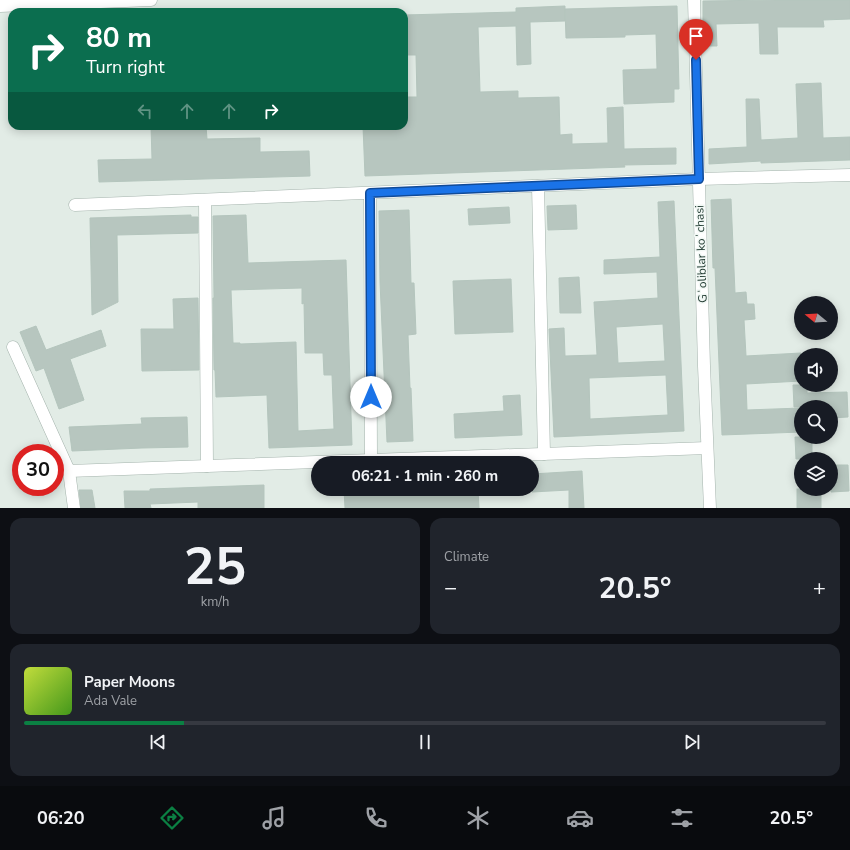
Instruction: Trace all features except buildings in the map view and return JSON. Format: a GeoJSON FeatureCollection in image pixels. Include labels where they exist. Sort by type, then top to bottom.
{"type":"FeatureCollection","features":[{"type":"Feature","properties":{"kind":"street"},"geometry":{"type":"LineString","coordinates":[[0,6],[151,0]]}},
{"type":"Feature","properties":{"kind":"street","name":"Gʻoliblar koʻchasi"},"geometry":{"type":"LineString","coordinates":[[694,0],[710,508]]}},
{"type":"Feature","properties":{"kind":"street"},"geometry":{"type":"LineString","coordinates":[[75,205],[699,179],[850,175]]}},
{"type":"Feature","properties":{"kind":"street"},"geometry":{"type":"LineString","coordinates":[[538,186],[544,454]]}},
{"type":"Feature","properties":{"kind":"street"},"geometry":{"type":"LineString","coordinates":[[370,193],[371,456]]}},
{"type":"Feature","properties":{"kind":"street"},"geometry":{"type":"LineString","coordinates":[[205,200],[207,466]]}},
{"type":"Feature","properties":{"kind":"street"},"geometry":{"type":"LineString","coordinates":[[13,348],[69,471],[74,508]]}},
{"type":"Feature","properties":{"kind":"street"},"geometry":{"type":"LineString","coordinates":[[486,456],[707,448]]}},
{"type":"Feature","properties":{"kind":"street"},"geometry":{"type":"LineString","coordinates":[[69,471],[311,462]]}},
{"type":"Feature","properties":{"kind":"route"},"geometry":{"type":"LineString","coordinates":[[371,397],[370,193],[699,179],[696,60]]}}]}
